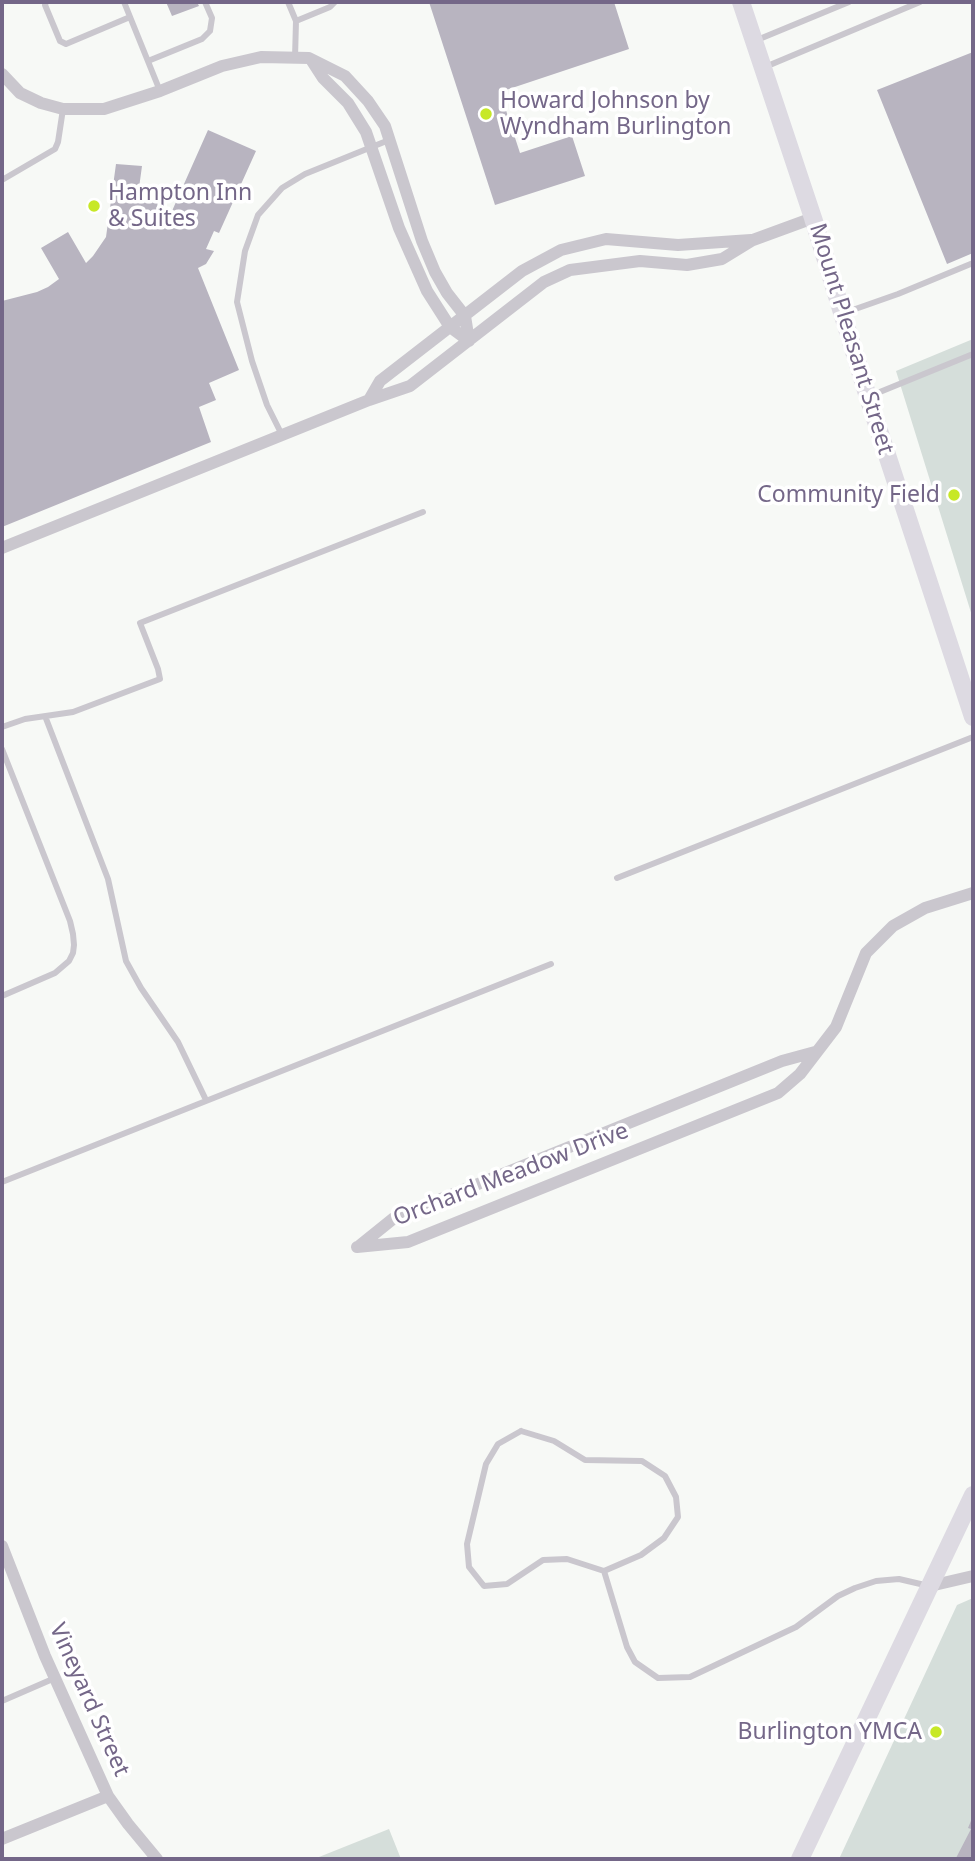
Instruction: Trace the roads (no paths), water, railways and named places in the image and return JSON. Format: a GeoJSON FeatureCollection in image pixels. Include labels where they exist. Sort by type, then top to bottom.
{"type":"FeatureCollection","features":[{"type":"Feature","properties":{"kind":"main road","name":"Mount Pleasant Street"},"geometry":{"type":"LineString","coordinates":[[741,2],[973,717]]}},
{"type":"Feature","properties":{"kind":"main road"},"geometry":{"type":"LineString","coordinates":[[800,1859],[973,1495]]}},
{"type":"Feature","properties":{"kind":"street"},"geometry":{"type":"LineString","coordinates":[[2,74],[20,93],[63,109],[104,109],[160,91],[222,66],[261,57],[309,58],[345,76],[368,101],[385,126],[422,241],[447,293],[465,316],[469,341]]}},
{"type":"Feature","properties":{"kind":"street"},"geometry":{"type":"LineString","coordinates":[[309,58],[323,78],[348,103],[366,132],[399,228],[427,291],[450,327],[469,341]]}},
{"type":"Feature","properties":{"kind":"street"},"geometry":{"type":"LineString","coordinates":[[2,548],[369,400],[410,386],[544,282],[570,270],[640,261],[687,265],[722,260],[753,240],[813,218]]}},
{"type":"Feature","properties":{"kind":"street"},"geometry":{"type":"LineString","coordinates":[[369,400],[380,381],[522,271],[561,250],[606,239],[678,245],[753,240]]}},
{"type":"Feature","properties":{"kind":"street","name":"Orchard Meadow Drive"},"geometry":{"type":"LineString","coordinates":[[815,1052],[782,1061],[394,1218],[357,1247],[408,1242],[778,1093],[800,1074],[836,1027],[866,953],[893,926],[925,908],[973,893]]}},
{"type":"Feature","properties":{"kind":"street","name":"Vineyard Street"},"geometry":{"type":"LineString","coordinates":[[3,1550],[55,1678],[108,1796],[158,1859]]}},
{"type":"Feature","properties":{"kind":"street"},"geometry":{"type":"LineString","coordinates":[[930,1586],[973,1576]]}},
{"type":"Feature","properties":{"kind":"street"},"geometry":{"type":"LineString","coordinates":[[2,1839],[108,1796]]}},
{"type":"Feature","properties":{"kind":"lane"},"geometry":{"type":"LineString","coordinates":[[46,2],[60,41],[66,44],[130,17]]}},
{"type":"Feature","properties":{"kind":"lane"},"geometry":{"type":"LineString","coordinates":[[124,2],[160,91]]}},
{"type":"Feature","properties":{"kind":"lane"},"geometry":{"type":"LineString","coordinates":[[148,61],[202,39],[210,31],[212,18],[205,2]]}},
{"type":"Feature","properties":{"kind":"lane"},"geometry":{"type":"LineString","coordinates":[[288,2],[296,21],[295,58]]}},
{"type":"Feature","properties":{"kind":"lane"},"geometry":{"type":"LineString","coordinates":[[296,21],[330,7],[335,2]]}},
{"type":"Feature","properties":{"kind":"lane"},"geometry":{"type":"LineString","coordinates":[[754,41],[849,2]]}},
{"type":"Feature","properties":{"kind":"lane"},"geometry":{"type":"LineString","coordinates":[[763,68],[920,2]]}},
{"type":"Feature","properties":{"kind":"lane"},"geometry":{"type":"LineString","coordinates":[[2,180],[55,149],[63,109]]}},
{"type":"Feature","properties":{"kind":"lane"},"geometry":{"type":"LineString","coordinates":[[282,435],[267,405],[252,361],[237,302],[245,251],[258,215],[282,188],[304,174],[389,140]]}},
{"type":"Feature","properties":{"kind":"lane"},"geometry":{"type":"LineString","coordinates":[[842,313],[898,294],[973,263]]}},
{"type":"Feature","properties":{"kind":"lane"},"geometry":{"type":"LineString","coordinates":[[869,397],[973,354]]}},
{"type":"Feature","properties":{"kind":"lane"},"geometry":{"type":"LineString","coordinates":[[2,727],[25,719],[73,712],[160,679],[140,623],[423,512]]}},
{"type":"Feature","properties":{"kind":"lane"},"geometry":{"type":"LineString","coordinates":[[45,716],[108,879],[126,961],[178,1042],[206,1100]]}},
{"type":"Feature","properties":{"kind":"lane"},"geometry":{"type":"LineString","coordinates":[[617,878],[973,737]]}},
{"type":"Feature","properties":{"kind":"lane"},"geometry":{"type":"LineString","coordinates":[[2,749],[70,921],[74,945],[69,961],[55,973],[2,996]]}},
{"type":"Feature","properties":{"kind":"lane"},"geometry":{"type":"LineString","coordinates":[[2,1182],[551,964]]}},
{"type":"Feature","properties":{"kind":"lane"},"geometry":{"type":"LineString","coordinates":[[522,1431],[554,1441],[585,1460],[642,1461],[665,1476],[676,1497],[678,1517],[663,1538],[641,1555],[604,1570],[567,1559],[543,1560],[507,1584],[484,1586],[468,1567],[467,1544],[486,1464],[498,1444],[522,1431]]}},
{"type":"Feature","properties":{"kind":"lane"},"geometry":{"type":"LineString","coordinates":[[604,1570],[627,1647],[635,1661],[657,1678],[690,1677],[796,1627],[838,1596],[855,1588],[876,1581],[899,1579],[930,1586]]}},
{"type":"Feature","properties":{"kind":"lane"},"geometry":{"type":"LineString","coordinates":[[2,1701],[55,1678]]}},
{"type":"Feature","properties":{"kind":"place","name":"Howard Johnson by Wyndham Burlington"},"geometry":{"type":"Point","coordinates":[486,114]}},
{"type":"Feature","properties":{"kind":"place","name":"Hampton Inn & Suites"},"geometry":{"type":"Point","coordinates":[94,206]}},
{"type":"Feature","properties":{"kind":"place","name":"Community Field"},"geometry":{"type":"Point","coordinates":[954,495]}},
{"type":"Feature","properties":{"kind":"place","name":"Burlington YMCA"},"geometry":{"type":"Point","coordinates":[936,1732]}}]}
